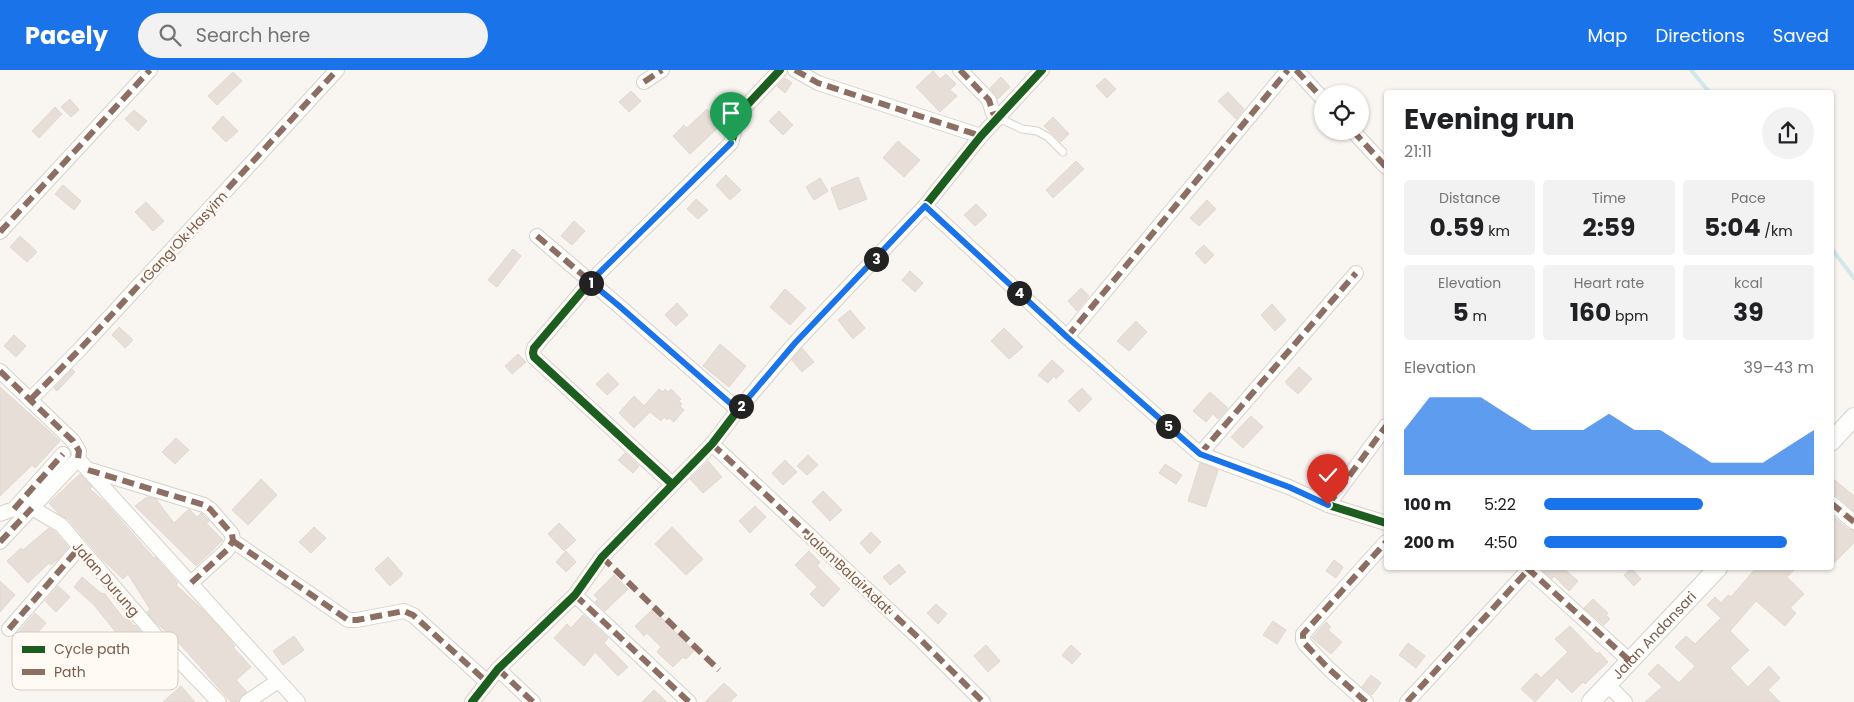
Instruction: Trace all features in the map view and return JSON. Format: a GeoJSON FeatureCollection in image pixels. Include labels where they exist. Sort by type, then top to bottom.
{"type":"FeatureCollection","features":[{"type":"Feature","properties":{"kind":"street"},"geometry":{"type":"LineString","coordinates":[[0,232],[150,70]]}},
{"type":"Feature","properties":{"kind":"street","name":"Gang Ok Hasyim"},"geometry":{"type":"LineString","coordinates":[[31,399],[81,348],[337,70]]}},
{"type":"Feature","properties":{"kind":"street"},"geometry":{"type":"LineString","coordinates":[[644,82],[662,70]]}},
{"type":"Feature","properties":{"kind":"street"},"geometry":{"type":"LineString","coordinates":[[672,484],[534,357],[534,348],[590,282],[731,143],[734,132],[733,120],[780,70]]}},
{"type":"Feature","properties":{"kind":"street"},"geometry":{"type":"LineString","coordinates":[[795,70],[818,83],[981,136]]}},
{"type":"Feature","properties":{"kind":"street"},"geometry":{"type":"LineString","coordinates":[[960,70],[989,100],[993,113],[999,118]]}},
{"type":"Feature","properties":{"kind":"street"},"geometry":{"type":"LineString","coordinates":[[472,702],[498,669],[575,595],[602,557],[712,444],[795,343],[925,206],[981,136],[1042,70]]}},
{"type":"Feature","properties":{"kind":"street"},"geometry":{"type":"LineString","coordinates":[[1067,337],[1288,70]]}},
{"type":"Feature","properties":{"kind":"street"},"geometry":{"type":"LineString","coordinates":[[1296,70],[1314,89]]}},
{"type":"Feature","properties":{"kind":"street"},"geometry":{"type":"LineString","coordinates":[[1361,140],[1384,165]]}},
{"type":"Feature","properties":{"kind":"street"},"geometry":{"type":"LineString","coordinates":[[925,206],[1067,337],[1200,454],[1289,487],[1328,505],[1384,522]]}},
{"type":"Feature","properties":{"kind":"street"},"geometry":{"type":"LineString","coordinates":[[537,236],[738,410]]}},
{"type":"Feature","properties":{"kind":"street"},"geometry":{"type":"LineString","coordinates":[[1200,454],[1356,273]]}},
{"type":"Feature","properties":{"kind":"street"},"geometry":{"type":"LineString","coordinates":[[0,371],[31,399],[72,441],[79,451],[78,459],[0,542]]}},
{"type":"Feature","properties":{"kind":"street"},"geometry":{"type":"LineString","coordinates":[[1834,439],[1854,417]]}},
{"type":"Feature","properties":{"kind":"street"},"geometry":{"type":"LineString","coordinates":[[1328,505],[1384,429]]}},
{"type":"Feature","properties":{"kind":"street","name":"Jalan Balai Adat"},"geometry":{"type":"LineString","coordinates":[[712,444],[924,643],[983,702]]}},
{"type":"Feature","properties":{"kind":"street"},"geometry":{"type":"LineString","coordinates":[[14,509],[63,454]]}},
{"type":"Feature","properties":{"kind":"street"},"geometry":{"type":"LineString","coordinates":[[78,459],[298,702]]}},
{"type":"Feature","properties":{"kind":"street"},"geometry":{"type":"LineString","coordinates":[[88,470],[204,505],[210,509],[232,534],[232,541],[227,550],[191,583]]}},
{"type":"Feature","properties":{"kind":"street"},"geometry":{"type":"LineString","coordinates":[[1834,505],[1854,522]]}},
{"type":"Feature","properties":{"kind":"street"},"geometry":{"type":"LineString","coordinates":[[0,514],[14,509],[32,508]]}},
{"type":"Feature","properties":{"kind":"street","name":"Jalan Durung"},"geometry":{"type":"LineString","coordinates":[[32,508],[61,525],[152,632]]}},
{"type":"Feature","properties":{"kind":"street"},"geometry":{"type":"LineString","coordinates":[[232,541],[348,620],[357,620],[404,610],[414,615],[487,682]]}},
{"type":"Feature","properties":{"kind":"street"},"geometry":{"type":"LineString","coordinates":[[1366,702],[1305,644],[1303,634],[1384,544]]}},
{"type":"Feature","properties":{"kind":"street"},"geometry":{"type":"LineString","coordinates":[[9,629],[79,548]]}},
{"type":"Feature","properties":{"kind":"street"},"geometry":{"type":"LineString","coordinates":[[1407,702],[1527,570]]}},
{"type":"Feature","properties":{"kind":"street"},"geometry":{"type":"LineString","coordinates":[[1531,570],[1630,661]]}},
{"type":"Feature","properties":{"kind":"street","name":"Jalan Andansari"},"geometry":{"type":"LineString","coordinates":[[1591,702],[1716,570]]}},
{"type":"Feature","properties":{"kind":"street"},"geometry":{"type":"LineString","coordinates":[[575,595],[688,702]]}},
{"type":"Feature","properties":{"kind":"street","name":"Jalan Durung"},"geometry":{"type":"LineString","coordinates":[[178,660],[219,702]]}},
{"type":"Feature","properties":{"kind":"street"},"geometry":{"type":"LineString","coordinates":[[498,669],[533,702]]}},
{"type":"Feature","properties":{"kind":"street"},"geometry":{"type":"LineString","coordinates":[[247,702],[278,680]]}},
{"type":"Feature","properties":{"kind":"street"},"geometry":{"type":"LineString","coordinates":[[1607,684],[1626,702]]}},
{"type":"Feature","properties":{"kind":"lane"},"geometry":{"type":"LineString","coordinates":[[999,118],[1022,129],[1037,131],[1048,137],[1063,152]]}},
{"type":"Feature","properties":{"kind":"building"},"geometry":{"type":"Polygon","coordinates":[[[933,71],[940,79],[946,74],[956,84],[950,90],[957,96],[940,112],[916,87],[933,71]]]}},
{"type":"Feature","properties":{"kind":"building"},"geometry":{"type":"Polygon","coordinates":[[[233,72],[242,81],[217,105],[208,96],[233,72]]]}},
{"type":"Feature","properties":{"kind":"building"},"geometry":{"type":"Polygon","coordinates":[[[1001,77],[1010,87],[998,99],[990,88],[1001,77]]]}},
{"type":"Feature","properties":{"kind":"building"},"geometry":{"type":"Polygon","coordinates":[[[785,78],[792,83],[785,93],[777,86],[785,78]]]}},
{"type":"Feature","properties":{"kind":"building"},"geometry":{"type":"Polygon","coordinates":[[[1105,78],[1116,89],[1107,98],[1096,86],[1105,78]]]}},
{"type":"Feature","properties":{"kind":"building"},"geometry":{"type":"Polygon","coordinates":[[[631,91],[641,101],[629,112],[619,102],[631,91]]]}},
{"type":"Feature","properties":{"kind":"building"},"geometry":{"type":"Polygon","coordinates":[[[1228,92],[1244,109],[1236,119],[1218,101],[1228,92]]]}},
{"type":"Feature","properties":{"kind":"building"},"geometry":{"type":"Polygon","coordinates":[[[70,99],[79,110],[71,117],[61,107],[70,99]]]}},
{"type":"Feature","properties":{"kind":"building"},"geometry":{"type":"Polygon","coordinates":[[[55,107],[62,114],[39,138],[32,131],[55,107]]]}},
{"type":"Feature","properties":{"kind":"building"},"geometry":{"type":"Polygon","coordinates":[[[707,109],[722,124],[690,154],[673,136],[684,125],[687,128],[707,109]]]}},
{"type":"Feature","properties":{"kind":"building"},"geometry":{"type":"Polygon","coordinates":[[[134,110],[147,121],[138,131],[125,119],[134,110]]]}},
{"type":"Feature","properties":{"kind":"building"},"geometry":{"type":"Polygon","coordinates":[[[779,111],[793,125],[783,135],[769,121],[779,111]]]}},
{"type":"Feature","properties":{"kind":"building"},"geometry":{"type":"Polygon","coordinates":[[[223,116],[238,131],[226,142],[212,128],[223,116]]]}},
{"type":"Feature","properties":{"kind":"building"},"geometry":{"type":"Polygon","coordinates":[[[1053,117],[1069,134],[1061,142],[1044,126],[1053,117]]]}},
{"type":"Feature","properties":{"kind":"building"},"geometry":{"type":"Polygon","coordinates":[[[898,141],[920,160],[904,177],[883,158],[898,141]]]}},
{"type":"Feature","properties":{"kind":"building"},"geometry":{"type":"Polygon","coordinates":[[[1076,161],[1084,169],[1053,198],[1046,190],[1076,161]]]}},
{"type":"Feature","properties":{"kind":"building"},"geometry":{"type":"Polygon","coordinates":[[[726,175],[741,190],[730,200],[716,185],[726,175]]]}},
{"type":"Feature","properties":{"kind":"building"},"geometry":{"type":"Polygon","coordinates":[[[858,177],[867,199],[839,210],[831,188],[858,177]]]}},
{"type":"Feature","properties":{"kind":"building"},"geometry":{"type":"Polygon","coordinates":[[[820,178],[828,191],[814,200],[806,187],[820,178]]]}},
{"type":"Feature","properties":{"kind":"building"},"geometry":{"type":"Polygon","coordinates":[[[63,185],[81,201],[74,210],[55,194],[63,185]]]}},
{"type":"Feature","properties":{"kind":"building"},"geometry":{"type":"Polygon","coordinates":[[[696,199],[708,210],[698,219],[687,209],[696,199]]]}},
{"type":"Feature","properties":{"kind":"building"},"geometry":{"type":"Polygon","coordinates":[[[1207,200],[1216,209],[1199,226],[1190,218],[1207,200]]]}},
{"type":"Feature","properties":{"kind":"building"},"geometry":{"type":"Polygon","coordinates":[[[146,202],[164,221],[153,231],[135,212],[146,202]]]}},
{"type":"Feature","properties":{"kind":"building"},"geometry":{"type":"Polygon","coordinates":[[[976,204],[987,215],[975,226],[964,215],[976,204]]]}},
{"type":"Feature","properties":{"kind":"building"},"geometry":{"type":"Polygon","coordinates":[[[574,221],[585,231],[572,245],[561,236],[574,221]]]}},
{"type":"Feature","properties":{"kind":"building"},"geometry":{"type":"Polygon","coordinates":[[[20,236],[37,252],[27,262],[10,247],[20,236]]]}},
{"type":"Feature","properties":{"kind":"building"},"geometry":{"type":"Polygon","coordinates":[[[1204,245],[1214,255],[1205,264],[1195,253],[1204,245]]]}},
{"type":"Feature","properties":{"kind":"building"},"geometry":{"type":"Polygon","coordinates":[[[513,249],[521,256],[497,287],[488,280],[513,249]]]}},
{"type":"Feature","properties":{"kind":"building"},"geometry":{"type":"Polygon","coordinates":[[[910,271],[923,283],[915,292],[902,280],[910,271]]]}},
{"type":"Feature","properties":{"kind":"building"},"geometry":{"type":"Polygon","coordinates":[[[1081,288],[1089,296],[1077,311],[1068,301],[1081,288]]]}},
{"type":"Feature","properties":{"kind":"building"},"geometry":{"type":"Polygon","coordinates":[[[785,289],[806,308],[790,325],[770,307],[785,289]]]}},
{"type":"Feature","properties":{"kind":"building"},"geometry":{"type":"Polygon","coordinates":[[[677,303],[688,315],[676,326],[665,315],[677,303]]]}},
{"type":"Feature","properties":{"kind":"building"},"geometry":{"type":"Polygon","coordinates":[[[1272,304],[1286,320],[1275,331],[1261,315],[1272,304]]]}},
{"type":"Feature","properties":{"kind":"building"},"geometry":{"type":"Polygon","coordinates":[[[850,310],[865,328],[853,339],[838,320],[850,310]]]}},
{"type":"Feature","properties":{"kind":"building"},"geometry":{"type":"Polygon","coordinates":[[[1136,321],[1147,332],[1129,351],[1117,341],[1136,321]]]}},
{"type":"Feature","properties":{"kind":"building"},"geometry":{"type":"Polygon","coordinates":[[[119,327],[133,340],[125,348],[112,335],[119,327]]]}},
{"type":"Feature","properties":{"kind":"building"},"geometry":{"type":"Polygon","coordinates":[[[1004,328],[1023,347],[1009,359],[991,341],[1004,328]]]}},
{"type":"Feature","properties":{"kind":"building"},"geometry":{"type":"Polygon","coordinates":[[[14,335],[26,346],[16,357],[4,346],[14,335]]]}},
{"type":"Feature","properties":{"kind":"building"},"geometry":{"type":"Polygon","coordinates":[[[720,344],[746,366],[729,387],[703,366],[720,344]]]}},
{"type":"Feature","properties":{"kind":"building"},"geometry":{"type":"Polygon","coordinates":[[[802,348],[814,362],[802,372],[792,360],[802,348]]]}},
{"type":"Feature","properties":{"kind":"building"},"geometry":{"type":"Polygon","coordinates":[[[518,354],[526,362],[512,374],[505,366],[518,354]]]}},
{"type":"Feature","properties":{"kind":"building"},"geometry":{"type":"Polygon","coordinates":[[[1052,360],[1064,371],[1056,379],[1054,376],[1048,383],[1038,375],[1052,360]]]}},
{"type":"Feature","properties":{"kind":"building"},"geometry":{"type":"Polygon","coordinates":[[[1299,367],[1312,379],[1298,394],[1285,382],[1299,367]]]}},
{"type":"Feature","properties":{"kind":"building"},"geometry":{"type":"Polygon","coordinates":[[[72,369],[75,372],[57,391],[54,388],[72,369]]]}},
{"type":"Feature","properties":{"kind":"building"},"geometry":{"type":"Polygon","coordinates":[[[608,373],[619,384],[607,395],[596,384],[608,373]]]}},
{"type":"Feature","properties":{"kind":"building"},"geometry":{"type":"Polygon","coordinates":[[[0,387],[60,441],[35,468],[32,465],[0,496],[0,387]]]}},
{"type":"Feature","properties":{"kind":"building"},"geometry":{"type":"Polygon","coordinates":[[[1082,388],[1092,399],[1079,412],[1068,401],[1082,388]]]}},
{"type":"Feature","properties":{"kind":"building"},"geometry":{"type":"Polygon","coordinates":[[[659,389],[663,392],[665,389],[668,392],[671,389],[681,399],[679,401],[682,404],[680,406],[684,410],[674,422],[664,417],[661,421],[650,412],[634,428],[619,413],[634,396],[644,406],[659,389]]]}},
{"type":"Feature","properties":{"kind":"building"},"geometry":{"type":"Polygon","coordinates":[[[1210,392],[1228,408],[1218,419],[1213,414],[1206,422],[1193,411],[1210,392]]]}},
{"type":"Feature","properties":{"kind":"building"},"geometry":{"type":"Polygon","coordinates":[[[1251,416],[1263,427],[1243,448],[1231,437],[1251,416]]]}},
{"type":"Feature","properties":{"kind":"building"},"geometry":{"type":"Polygon","coordinates":[[[176,438],[189,450],[175,464],[162,452],[176,438]]]}},
{"type":"Feature","properties":{"kind":"building"},"geometry":{"type":"Polygon","coordinates":[[[625,453],[639,466],[633,473],[618,460],[625,453]]]}},
{"type":"Feature","properties":{"kind":"building"},"geometry":{"type":"Polygon","coordinates":[[[808,455],[818,465],[807,475],[797,466],[808,455]]]}},
{"type":"Feature","properties":{"kind":"building"},"geometry":{"type":"Polygon","coordinates":[[[785,460],[797,472],[783,485],[772,473],[785,460]]]}},
{"type":"Feature","properties":{"kind":"building"},"geometry":{"type":"Polygon","coordinates":[[[708,461],[722,477],[703,493],[690,479],[708,461]]]}},
{"type":"Feature","properties":{"kind":"building"},"geometry":{"type":"Polygon","coordinates":[[[1200,463],[1218,470],[1206,507],[1188,501],[1200,463]]]}},
{"type":"Feature","properties":{"kind":"building"},"geometry":{"type":"Polygon","coordinates":[[[1165,464],[1182,475],[1176,484],[1159,473],[1165,464]]]}},
{"type":"Feature","properties":{"kind":"building"},"geometry":{"type":"Polygon","coordinates":[[[80,474],[92,487],[90,489],[105,502],[155,557],[178,583],[176,585],[224,633],[235,646],[233,647],[251,667],[236,680],[247,692],[239,698],[238,702],[231,702],[178,644],[178,632],[167,632],[154,621],[147,612],[150,609],[128,574],[123,579],[102,559],[68,519],[59,514],[49,503],[80,474]]]}},
{"type":"Feature","properties":{"kind":"building"},"geometry":{"type":"Polygon","coordinates":[[[261,479],[277,495],[248,525],[232,510],[261,479]]]}},
{"type":"Feature","properties":{"kind":"building"},"geometry":{"type":"Polygon","coordinates":[[[1834,479],[1854,496],[1854,511],[1834,495],[1834,479]]]}},
{"type":"Feature","properties":{"kind":"building"},"geometry":{"type":"Polygon","coordinates":[[[823,491],[842,510],[830,521],[812,502],[823,491]]]}},
{"type":"Feature","properties":{"kind":"building"},"geometry":{"type":"Polygon","coordinates":[[[147,497],[156,499],[174,523],[189,509],[197,517],[201,513],[209,521],[206,523],[223,540],[196,566],[135,506],[147,497]]]}},
{"type":"Feature","properties":{"kind":"building"},"geometry":{"type":"Polygon","coordinates":[[[755,506],[766,517],[750,533],[739,521],[755,506]]]}},
{"type":"Feature","properties":{"kind":"building"},"geometry":{"type":"Polygon","coordinates":[[[1834,517],[1848,529],[1854,531],[1854,543],[1834,563],[1834,517]]]}},
{"type":"Feature","properties":{"kind":"building"},"geometry":{"type":"Polygon","coordinates":[[[559,523],[576,540],[564,551],[548,534],[559,523]]]}},
{"type":"Feature","properties":{"kind":"building"},"geometry":{"type":"Polygon","coordinates":[[[314,527],[326,538],[311,553],[299,542],[314,527]]]}},
{"type":"Feature","properties":{"kind":"building"},"geometry":{"type":"Polygon","coordinates":[[[672,527],[703,559],[686,575],[655,544],[672,527]]]}},
{"type":"Feature","properties":{"kind":"building"},"geometry":{"type":"Polygon","coordinates":[[[49,528],[68,547],[58,559],[51,565],[49,563],[28,583],[7,561],[21,548],[23,550],[49,528]]]}},
{"type":"Feature","properties":{"kind":"building"},"geometry":{"type":"Polygon","coordinates":[[[871,532],[881,542],[870,554],[860,543],[871,532]]]}},
{"type":"Feature","properties":{"kind":"building"},"geometry":{"type":"Polygon","coordinates":[[[566,551],[576,562],[566,572],[556,562],[566,551]]]}},
{"type":"Feature","properties":{"kind":"building"},"geometry":{"type":"Polygon","coordinates":[[[809,551],[820,562],[817,566],[840,589],[823,607],[810,594],[817,587],[795,565],[809,551]]]}},
{"type":"Feature","properties":{"kind":"building"},"geometry":{"type":"Polygon","coordinates":[[[388,557],[403,574],[390,586],[375,569],[388,557]]]}},
{"type":"Feature","properties":{"kind":"building"},"geometry":{"type":"Polygon","coordinates":[[[1334,560],[1343,567],[1336,578],[1326,571],[1334,560]]]}},
{"type":"Feature","properties":{"kind":"building"},"geometry":{"type":"Polygon","coordinates":[[[899,564],[906,572],[890,585],[883,577],[899,564]]]}},
{"type":"Feature","properties":{"kind":"building"},"geometry":{"type":"Polygon","coordinates":[[[1542,570],[1565,570],[1578,581],[1569,591],[1554,576],[1552,579],[1542,570]]]}},
{"type":"Feature","properties":{"kind":"building"},"geometry":{"type":"Polygon","coordinates":[[[1629,570],[1633,570],[1641,579],[1634,586],[1624,575],[1629,570]]]}},
{"type":"Feature","properties":{"kind":"building"},"geometry":{"type":"Polygon","coordinates":[[[1754,570],[1794,570],[1787,577],[1804,594],[1790,608],[1796,613],[1785,626],[1756,601],[1730,631],[1749,650],[1730,668],[1748,687],[1769,666],[1780,678],[1768,690],[1780,702],[1645,702],[1662,687],[1648,674],[1658,664],[1679,683],[1695,666],[1675,647],[1686,636],[1695,644],[1721,618],[1707,605],[1715,597],[1721,603],[1728,595],[1731,597],[1754,570]]]}},
{"type":"Feature","properties":{"kind":"building"},"geometry":{"type":"Polygon","coordinates":[[[614,575],[628,589],[605,611],[595,602],[598,599],[594,595],[614,575]]]}},
{"type":"Feature","properties":{"kind":"building"},"geometry":{"type":"Polygon","coordinates":[[[82,577],[102,594],[104,593],[124,619],[126,617],[140,632],[116,632],[94,605],[74,587],[82,577]]]}},
{"type":"Feature","properties":{"kind":"building"},"geometry":{"type":"Polygon","coordinates":[[[0,581],[15,595],[0,612],[0,581]]]}},
{"type":"Feature","properties":{"kind":"building"},"geometry":{"type":"Polygon","coordinates":[[[58,586],[70,597],[56,612],[45,601],[58,586]]]}},
{"type":"Feature","properties":{"kind":"building"},"geometry":{"type":"Polygon","coordinates":[[[1593,599],[1608,613],[1606,615],[1610,619],[1604,625],[1584,608],[1593,599]]]}},
{"type":"Feature","properties":{"kind":"building"},"geometry":{"type":"Polygon","coordinates":[[[936,604],[947,614],[938,624],[927,613],[936,604]]]}},
{"type":"Feature","properties":{"kind":"building"},"geometry":{"type":"Polygon","coordinates":[[[653,609],[694,651],[686,659],[683,657],[673,667],[657,652],[661,647],[647,633],[644,636],[635,626],[653,609]]]}},
{"type":"Feature","properties":{"kind":"building"},"geometry":{"type":"Polygon","coordinates":[[[35,613],[46,623],[38,632],[19,632],[35,613]]]}},
{"type":"Feature","properties":{"kind":"building"},"geometry":{"type":"Polygon","coordinates":[[[583,615],[608,638],[604,643],[628,667],[618,676],[595,652],[584,666],[554,638],[567,624],[571,628],[583,615]]]}},
{"type":"Feature","properties":{"kind":"building"},"geometry":{"type":"Polygon","coordinates":[[[1273,621],[1286,630],[1277,644],[1263,635],[1273,621]]]}},
{"type":"Feature","properties":{"kind":"building"},"geometry":{"type":"Polygon","coordinates":[[[1326,622],[1331,627],[1328,630],[1342,642],[1331,654],[1312,638],[1326,622]]]}},
{"type":"Feature","properties":{"kind":"building"},"geometry":{"type":"Polygon","coordinates":[[[1570,626],[1597,654],[1599,652],[1608,662],[1585,684],[1583,682],[1572,693],[1557,678],[1535,702],[1521,689],[1536,673],[1541,678],[1568,652],[1555,639],[1570,626]]]}},
{"type":"Feature","properties":{"kind":"building"},"geometry":{"type":"Polygon","coordinates":[[[294,636],[304,650],[283,665],[273,651],[294,636]]]}},
{"type":"Feature","properties":{"kind":"building"},"geometry":{"type":"Polygon","coordinates":[[[1408,643],[1425,656],[1416,668],[1399,655],[1408,643]]]}},
{"type":"Feature","properties":{"kind":"building"},"geometry":{"type":"Polygon","coordinates":[[[986,645],[1000,661],[988,672],[974,656],[986,645]]]}},
{"type":"Feature","properties":{"kind":"building"},"geometry":{"type":"Polygon","coordinates":[[[1071,645],[1081,654],[1072,664],[1062,655],[1071,645]]]}},
{"type":"Feature","properties":{"kind":"building"},"geometry":{"type":"Polygon","coordinates":[[[1371,675],[1381,683],[1372,695],[1362,687],[1371,675]]]}},
{"type":"Feature","properties":{"kind":"building"},"geometry":{"type":"Polygon","coordinates":[[[724,683],[737,695],[730,702],[705,702],[724,683]]]}},
{"type":"Feature","properties":{"kind":"building"},"geometry":{"type":"Polygon","coordinates":[[[181,686],[195,702],[163,702],[181,686]]]}},
{"type":"Feature","properties":{"kind":"building"},"geometry":{"type":"Polygon","coordinates":[[[654,690],[667,702],[642,702],[654,690]]]}},
{"type":"Feature","properties":{"kind":"waterway"},"geometry":{"type":"LineString","coordinates":[[1691,70],[1707,90]]}},
{"type":"Feature","properties":{"kind":"waterway"},"geometry":{"type":"LineString","coordinates":[[1834,252],[1854,278]]}},
{"type":"Feature","properties":{"kind":"marked path"},"geometry":{"type":"LineString","coordinates":[[0,232],[150,70]]}},
{"type":"Feature","properties":{"kind":"marked path"},"geometry":{"type":"LineString","coordinates":[[31,399],[81,348],[337,70]]}},
{"type":"Feature","properties":{"kind":"marked path"},"geometry":{"type":"LineString","coordinates":[[644,82],[662,70]]}},
{"type":"Feature","properties":{"kind":"marked path"},"geometry":{"type":"LineString","coordinates":[[795,70],[818,83],[981,136]]}},
{"type":"Feature","properties":{"kind":"marked path"},"geometry":{"type":"LineString","coordinates":[[960,70],[989,100],[993,113],[999,118]]}},
{"type":"Feature","properties":{"kind":"marked path"},"geometry":{"type":"LineString","coordinates":[[1067,337],[1288,70]]}},
{"type":"Feature","properties":{"kind":"marked path"},"geometry":{"type":"LineString","coordinates":[[1296,70],[1314,89]]}},
{"type":"Feature","properties":{"kind":"marked path"},"geometry":{"type":"LineString","coordinates":[[1361,140],[1384,165]]}},
{"type":"Feature","properties":{"kind":"marked path"},"geometry":{"type":"LineString","coordinates":[[537,236],[738,410]]}},
{"type":"Feature","properties":{"kind":"marked path"},"geometry":{"type":"LineString","coordinates":[[1200,454],[1356,273]]}},
{"type":"Feature","properties":{"kind":"marked path"},"geometry":{"type":"LineString","coordinates":[[0,371],[73,441],[79,451],[78,459]]}},
{"type":"Feature","properties":{"kind":"marked path"},"geometry":{"type":"LineString","coordinates":[[1328,505],[1384,429]]}},
{"type":"Feature","properties":{"kind":"marked path"},"geometry":{"type":"LineString","coordinates":[[712,444],[924,643],[983,702]]}},
{"type":"Feature","properties":{"kind":"marked path"},"geometry":{"type":"LineString","coordinates":[[14,509],[63,454]]}},
{"type":"Feature","properties":{"kind":"marked path"},"geometry":{"type":"LineString","coordinates":[[88,470],[204,505],[210,509],[232,534],[233,541],[227,550],[191,583]]}},
{"type":"Feature","properties":{"kind":"marked path"},"geometry":{"type":"LineString","coordinates":[[1834,505],[1854,522]]}},
{"type":"Feature","properties":{"kind":"marked path"},"geometry":{"type":"LineString","coordinates":[[0,542],[32,508]]}},
{"type":"Feature","properties":{"kind":"marked path"},"geometry":{"type":"LineString","coordinates":[[233,541],[348,620],[404,611],[413,615],[487,682]]}},
{"type":"Feature","properties":{"kind":"marked path"},"geometry":{"type":"LineString","coordinates":[[1366,702],[1329,669],[1305,644],[1303,634],[1384,544]]}},
{"type":"Feature","properties":{"kind":"marked path"},"geometry":{"type":"LineString","coordinates":[[9,629],[79,548]]}},
{"type":"Feature","properties":{"kind":"marked path"},"geometry":{"type":"LineString","coordinates":[[602,557],[719,670]]}},
{"type":"Feature","properties":{"kind":"marked path"},"geometry":{"type":"LineString","coordinates":[[1407,702],[1528,570]]}},
{"type":"Feature","properties":{"kind":"marked path"},"geometry":{"type":"LineString","coordinates":[[1529,570],[1630,661]]}},
{"type":"Feature","properties":{"kind":"marked path"},"geometry":{"type":"LineString","coordinates":[[575,595],[689,702]]}},
{"type":"Feature","properties":{"kind":"marked path"},"geometry":{"type":"LineString","coordinates":[[498,669],[533,702]]}},
{"type":"Feature","properties":{"kind":"cycle path"},"geometry":{"type":"LineString","coordinates":[[672,484],[534,357],[534,348],[590,282],[731,143],[734,133],[733,120],[780,70]]}},
{"type":"Feature","properties":{"kind":"cycle path"},"geometry":{"type":"LineString","coordinates":[[472,702],[498,669],[575,595],[602,557],[712,444],[795,343],[925,206],[981,136],[1042,70]]}},
{"type":"Feature","properties":{"kind":"cycle path"},"geometry":{"type":"LineString","coordinates":[[925,206],[1067,337],[1200,454],[1289,487],[1328,505],[1384,522]]}},
{"type":"Feature","properties":{"kind":"route"},"geometry":{"type":"LineString","coordinates":[[731,143],[590,282],[738,410],[795,343],[925,206],[1067,337],[1200,454],[1289,487],[1328,505]]}}]}
